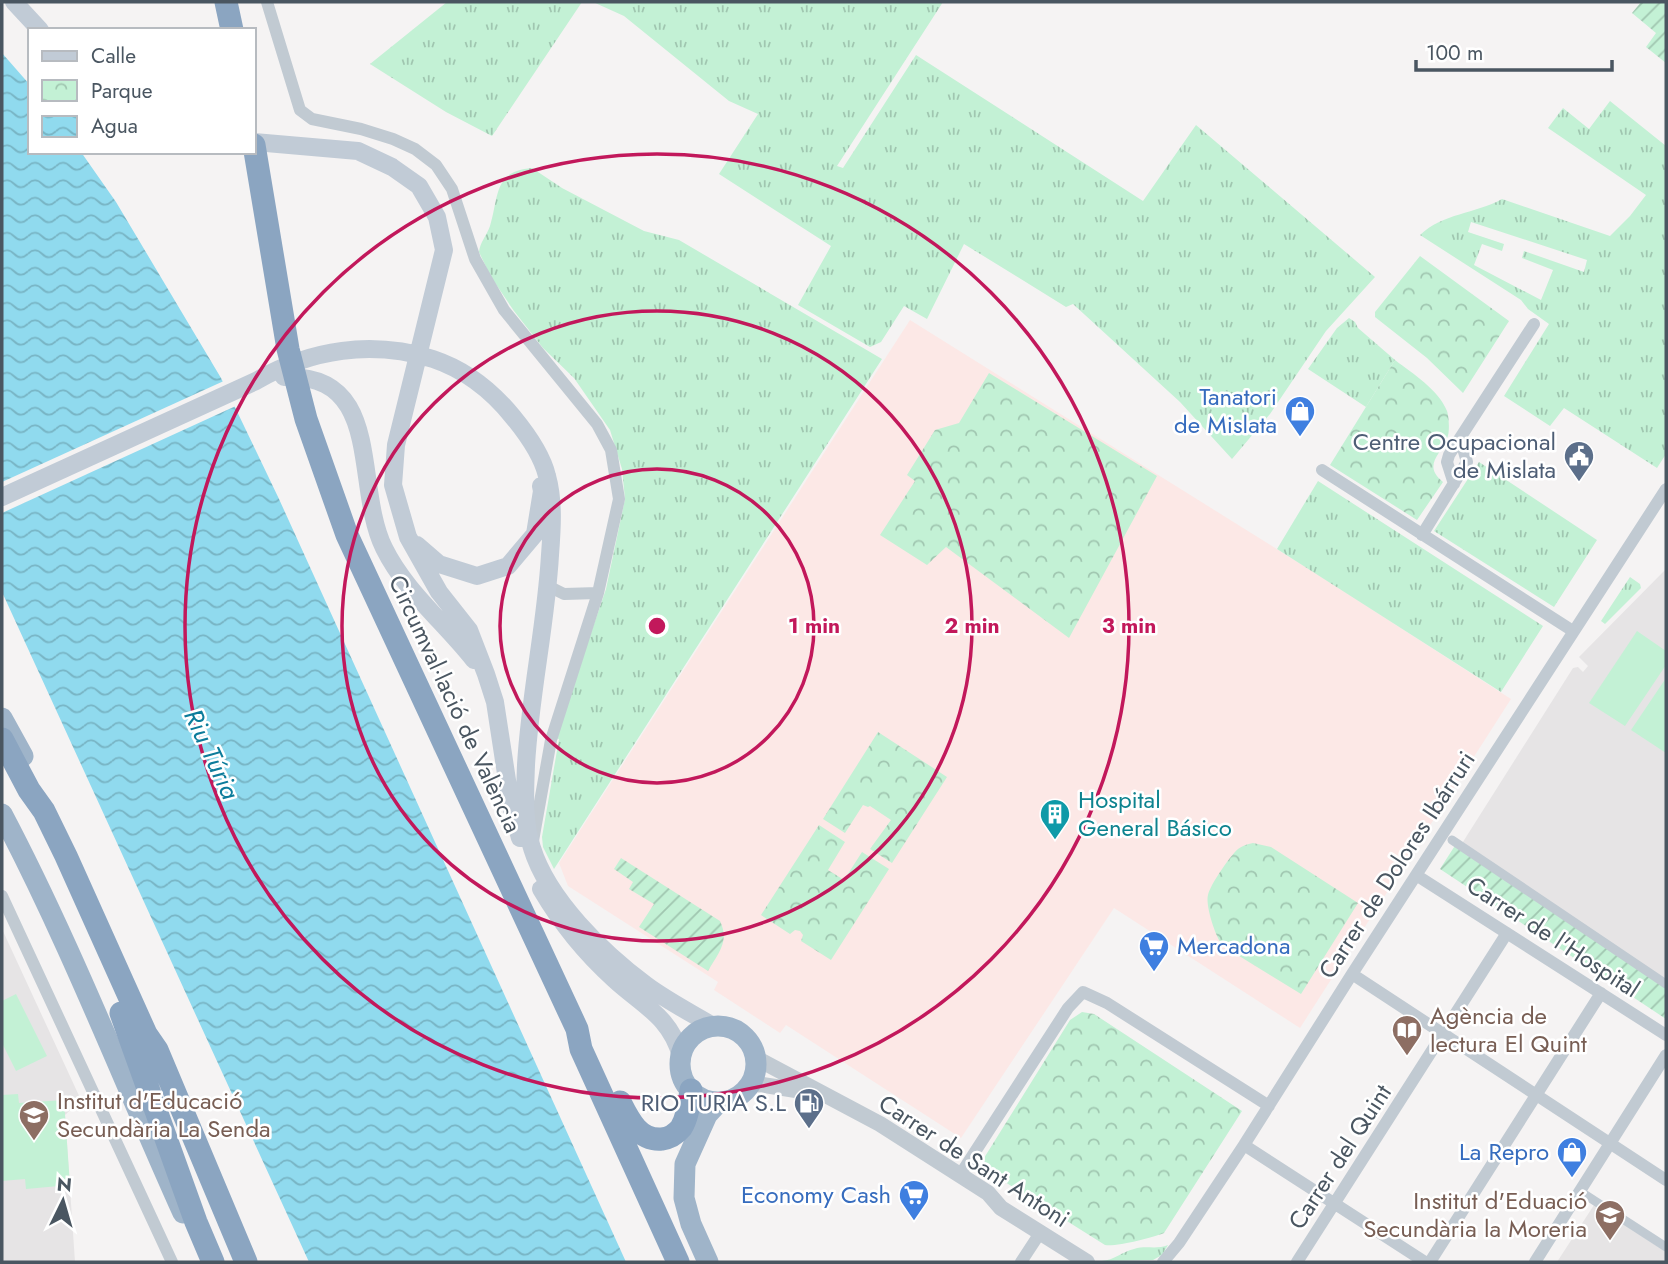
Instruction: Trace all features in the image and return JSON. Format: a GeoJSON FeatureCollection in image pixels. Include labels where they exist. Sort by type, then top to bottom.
{"type":"FeatureCollection","features":[{"type":"Feature","properties":{"kind":"highway"},"geometry":{"type":"LineString","coordinates":[[226,2],[232,28]]}},
{"type":"Feature","properties":{"kind":"highway","name":"Circumval·lació de València"},"geometry":{"type":"LineString","coordinates":[[256,154],[288,349],[306,419],[347,535],[576,1029],[581,1049],[678,1262]]}},
{"type":"Feature","properties":{"kind":"highway"},"geometry":{"type":"LineString","coordinates":[[2,718],[52,810],[89,888],[152,1031],[157,1050],[246,1262]]}},
{"type":"Feature","properties":{"kind":"highway"},"geometry":{"type":"LineString","coordinates":[[2,739],[29,790],[106,973],[213,1262]]}},
{"type":"Feature","properties":{"kind":"highway"},"geometry":{"type":"LineString","coordinates":[[29,790],[44,811],[146,1034],[157,1050]]}},
{"type":"Feature","properties":{"kind":"highway"},"geometry":{"type":"LineString","coordinates":[[2,814],[26,859],[93,1006],[206,1262]]}},
{"type":"Feature","properties":{"kind":"highway"},"geometry":{"type":"LineString","coordinates":[[713,1026],[737,1030],[751,1044],[756,1058],[755,1075],[751,1083],[740,1095],[719,1102],[706,1100],[691,1090],[682,1075],[681,1056],[692,1036],[713,1026]]}},
{"type":"Feature","properties":{"kind":"highway"},"geometry":{"type":"LineString","coordinates":[[576,1029],[592,1045],[629,1120],[640,1133],[650,1139],[671,1137],[680,1129],[687,1112],[691,1090]]}},
{"type":"Feature","properties":{"kind":"highway"},"geometry":{"type":"LineString","coordinates":[[708,1262],[691,1224],[684,1198],[685,1164],[707,1115],[719,1102]]}},
{"type":"Feature","properties":{"kind":"main road"},"geometry":{"type":"LineString","coordinates":[[14,2],[38,28]]}},
{"type":"Feature","properties":{"kind":"main road"},"geometry":{"type":"LineString","coordinates":[[256,143],[358,151],[392,167],[419,186],[438,216],[444,250],[396,445],[393,485],[408,537],[439,592],[469,631],[486,674],[495,702],[510,806],[527,861],[557,917],[615,980],[650,1008],[668,1027],[676,1039],[681,1056]]}},
{"type":"Feature","properties":{"kind":"main road"},"geometry":{"type":"LineString","coordinates":[[2,497],[277,373],[306,357],[331,351],[387,348],[412,353],[440,361],[497,396],[528,435],[547,475],[552,514],[548,586],[527,747],[524,807],[531,848],[546,880],[597,943],[646,985],[713,1026]]}},
{"type":"Feature","properties":{"kind":"main road"},"geometry":{"type":"LineString","coordinates":[[277,373],[311,378],[338,391],[355,417],[371,508],[385,550],[408,584],[486,674]]}},
{"type":"Feature","properties":{"kind":"main road"},"geometry":{"type":"LineString","coordinates":[[408,537],[439,564],[477,576],[508,566],[535,534],[542,491],[528,435]]}},
{"type":"Feature","properties":{"kind":"street"},"geometry":{"type":"LineString","coordinates":[[267,2],[300,110],[312,118],[393,139],[415,149],[436,165],[452,189],[475,259],[504,310],[597,424],[611,450],[619,499],[598,593],[551,740],[531,848]]}},
{"type":"Feature","properties":{"kind":"street"},"geometry":{"type":"LineString","coordinates":[[1454,484],[1447,463],[1534,324]]}},
{"type":"Feature","properties":{"kind":"street"},"geometry":{"type":"LineString","coordinates":[[1422,535],[1467,462],[1461,438]]}},
{"type":"Feature","properties":{"kind":"street"},"geometry":{"type":"LineString","coordinates":[[1322,470],[1573,631]]}},
{"type":"Feature","properties":{"kind":"street","name":"Carrer de Dolores Ibárruri"},"geometry":{"type":"LineString","coordinates":[[1163,1262],[1179,1243],[1244,1145],[1666,489]]}},
{"type":"Feature","properties":{"kind":"street"},"geometry":{"type":"LineString","coordinates":[[548,586],[564,594],[598,593]]}},
{"type":"Feature","properties":{"kind":"street"},"geometry":{"type":"LineString","coordinates":[[1452,840],[1666,984]]}},
{"type":"Feature","properties":{"kind":"street","name":"Carrer de l'Hospital"},"geometry":{"type":"LineString","coordinates":[[1416,875],[1666,1035]]}},
{"type":"Feature","properties":{"kind":"street"},"geometry":{"type":"LineString","coordinates":[[2,896],[172,1262]]}},
{"type":"Feature","properties":{"kind":"street","name":"Carrer del Quint"},"geometry":{"type":"LineString","coordinates":[[1297,1262],[1507,933]]}},
{"type":"Feature","properties":{"kind":"street"},"geometry":{"type":"LineString","coordinates":[[1352,974],[1666,1180]]}},
{"type":"Feature","properties":{"kind":"street"},"geometry":{"type":"LineString","coordinates":[[960,1175],[1068,1008],[1083,992],[1107,1003],[1269,1105]]}},
{"type":"Feature","properties":{"kind":"street"},"geometry":{"type":"LineString","coordinates":[[1244,1145],[1428,1262],[1601,993]]}},
{"type":"Feature","properties":{"kind":"street"},"geometry":{"type":"LineString","coordinates":[[1535,1262],[1611,1146],[1666,1055]]}},
{"type":"Feature","properties":{"kind":"street","name":"Carrer de Sant Antoni"},"geometry":{"type":"LineString","coordinates":[[756,1058],[880,1124],[988,1193],[1000,1208],[1087,1262]]}},
{"type":"Feature","properties":{"kind":"street","name":"Carrer de Sant Antoni"},"geometry":{"type":"LineString","coordinates":[[751,1083],[792,1088],[835,1099]]}},
{"type":"Feature","properties":{"kind":"street"},"geometry":{"type":"LineString","coordinates":[[1581,1192],[1666,1247]]}},
{"type":"Feature","properties":{"kind":"street"},"geometry":{"type":"LineString","coordinates":[[1021,1262],[1040,1233]]}},
{"type":"Feature","properties":{"kind":"shaded area"},"geometry":{"type":"Polygon","coordinates":[[[910,320],[1320,576],[1511,699],[1300,1028],[1114,908],[961,1138],[786,1025],[780,1033],[714,990],[718,982],[568,886],[559,863],[910,320]]]}},
{"type":"Feature","properties":{"kind":"shaded area"},"geometry":{"type":"Polygon","coordinates":[[[1666,569],[1666,980],[1461,845],[1573,668],[1578,667],[1583,672],[1588,666],[1579,657],[1666,569]]]}},
{"type":"Feature","properties":{"kind":"shaded area","name":"Institut d'Educació Secundària La Senda"},"geometry":{"type":"Polygon","coordinates":[[[2,929],[81,1100],[65,1115],[75,1262],[2,1262],[2,929]]]}},
{"type":"Feature","properties":{"kind":"shaded area","name":"Institut d'Eduació Secundària la Moreria"},"geometry":{"type":"Polygon","coordinates":[[[1594,1205],[1666,1252],[1666,1262],[1557,1262],[1594,1205]]]}},
{"type":"Feature","properties":{"kind":"green space"},"geometry":{"type":"Polygon","coordinates":[[[447,2],[582,2],[492,136],[446,112],[370,64],[447,2]]]}},
{"type":"Feature","properties":{"kind":"green space"},"geometry":{"type":"Polygon","coordinates":[[[593,2],[943,2],[837,166],[843,168],[916,55],[1143,201],[1196,125],[1375,277],[1326,331],[1270,414],[1232,459],[1180,402],[1073,304],[1066,307],[964,244],[927,319],[904,306],[881,342],[870,347],[798,305],[831,246],[719,174],[758,114],[729,101],[624,16],[593,2]]]}},
{"type":"Feature","properties":{"kind":"green space"},"geometry":{"type":"Polygon","coordinates":[[[1641,2],[1666,2],[1666,63],[1646,47],[1656,33],[1632,13],[1641,2]]]}},
{"type":"Feature","properties":{"kind":"green space"},"geometry":{"type":"Polygon","coordinates":[[[1610,101],[1666,146],[1666,454],[1657,468],[1564,408],[1550,426],[1504,396],[1549,324],[1528,309],[1521,300],[1420,235],[1439,222],[1502,199],[1610,236],[1646,195],[1548,128],[1563,108],[1589,129],[1610,101]],[[1471,222],[1468,232],[1504,244],[1502,251],[1482,244],[1474,265],[1541,300],[1553,270],[1522,258],[1524,251],[1584,272],[1587,260],[1471,222]]]}},
{"type":"Feature","properties":{"kind":"green space"},"geometry":{"type":"Polygon","coordinates":[[[532,168],[562,188],[644,231],[679,240],[882,359],[554,869],[543,847],[542,837],[559,739],[555,738],[606,589],[625,499],[622,469],[610,430],[574,378],[543,348],[514,311],[491,277],[479,252],[504,180],[519,170],[532,168]]]}},
{"type":"Feature","properties":{"kind":"green space"},"geometry":{"type":"Polygon","coordinates":[[[1420,256],[1509,321],[1463,393],[1427,358],[1375,317],[1375,312],[1420,256]]]}},
{"type":"Feature","properties":{"kind":"green space"},"geometry":{"type":"Polygon","coordinates":[[[1349,318],[1395,360],[1366,407],[1308,369],[1337,328],[1349,318]]]}},
{"type":"Feature","properties":{"kind":"green space"},"geometry":{"type":"Polygon","coordinates":[[[1395,360],[1438,396],[1448,417],[1448,436],[1433,465],[1437,476],[1443,482],[1417,520],[1330,465],[1395,360]]]}},
{"type":"Feature","properties":{"kind":"green space"},"geometry":{"type":"Polygon","coordinates":[[[989,373],[1157,476],[1069,638],[946,547],[927,565],[880,535],[915,481],[907,475],[935,430],[959,423],[989,373]]]}},
{"type":"Feature","properties":{"kind":"green space"},"geometry":{"type":"Polygon","coordinates":[[[1479,462],[1597,540],[1554,607],[1434,531],[1479,462]]]}},
{"type":"Feature","properties":{"kind":"green space"},"geometry":{"type":"Polygon","coordinates":[[[1318,481],[1543,626],[1501,692],[1277,549],[1318,481]]]}},
{"type":"Feature","properties":{"kind":"green space"},"geometry":{"type":"Polygon","coordinates":[[[1630,577],[1640,584],[1641,588],[1605,624],[1601,621],[1630,577]]]}},
{"type":"Feature","properties":{"kind":"green space"},"geometry":{"type":"Polygon","coordinates":[[[1637,631],[1666,651],[1666,665],[1625,726],[1589,703],[1637,631]]]}},
{"type":"Feature","properties":{"kind":"green space"},"geometry":{"type":"Polygon","coordinates":[[[1666,678],[1666,753],[1631,730],[1666,678]]]}},
{"type":"Feature","properties":{"kind":"green space"},"geometry":{"type":"Polygon","coordinates":[[[878,732],[947,777],[892,863],[870,849],[891,820],[870,806],[863,805],[845,833],[823,819],[878,732]]]}},
{"type":"Feature","properties":{"kind":"green space"},"geometry":{"type":"Polygon","coordinates":[[[819,825],[845,842],[828,870],[844,880],[862,852],[889,869],[831,960],[801,941],[803,935],[800,931],[795,930],[790,934],[761,915],[819,825]]]}},
{"type":"Feature","properties":{"kind":"green space"},"geometry":{"type":"Polygon","coordinates":[[[1253,843],[1271,847],[1358,903],[1301,994],[1223,946],[1212,922],[1207,900],[1212,885],[1234,853],[1253,843]]]}},
{"type":"Feature","properties":{"kind":"green space"},"geometry":{"type":"Polygon","coordinates":[[[1456,844],[1666,980],[1666,1019],[1440,869],[1456,844]]]}},
{"type":"Feature","properties":{"kind":"green space"},"geometry":{"type":"Polygon","coordinates":[[[621,858],[720,921],[723,941],[708,971],[639,927],[654,904],[629,889],[633,882],[614,869],[621,858]]]}},
{"type":"Feature","properties":{"kind":"green space"},"geometry":{"type":"Polygon","coordinates":[[[16,994],[47,1056],[16,1071],[2,1043],[2,1001],[16,994]]]}},
{"type":"Feature","properties":{"kind":"green space"},"geometry":{"type":"Polygon","coordinates":[[[1082,1012],[1094,1014],[1242,1111],[1164,1233],[1143,1240],[1105,1245],[986,1170],[984,1158],[1070,1020],[1082,1012]]]}},
{"type":"Feature","properties":{"kind":"green space"},"geometry":{"type":"Polygon","coordinates":[[[18,1094],[19,1103],[64,1100],[70,1185],[26,1189],[25,1179],[2,1181],[2,1095],[18,1094]]]}},
{"type":"Feature","properties":{"kind":"green space"},"geometry":{"type":"Polygon","coordinates":[[[1168,1245],[1162,1255],[1153,1260],[1102,1261],[1138,1248],[1168,1245]]]}},
{"type":"Feature","properties":{"kind":"water","name":"Riu Túria"},"geometry":{"type":"Polygon","coordinates":[[[2,53],[28,83],[28,154],[82,154],[116,202],[221,378],[279,499],[626,1262],[309,1262],[2,592],[2,53]]]}},
{"type":"Feature","properties":{"kind":"pier"},"geometry":{"type":"Polygon","coordinates":[[[226,380],[238,405],[2,513],[2,482],[226,380]]]}},
{"type":"Feature","properties":{"kind":"place","name":"Tanatori de Mislata"},"geometry":{"type":"Point","coordinates":[1300,438]}},
{"type":"Feature","properties":{"kind":"place","name":"Centre Ocupacional de Mislata"},"geometry":{"type":"Point","coordinates":[1579,483]}},
{"type":"Feature","properties":{"kind":"place","name":"Hospital General Básico"},"geometry":{"type":"Point","coordinates":[1055,841]}},
{"type":"Feature","properties":{"kind":"place","name":"Mercadona"},"geometry":{"type":"Point","coordinates":[1154,973]}},
{"type":"Feature","properties":{"kind":"place","name":"Agència de lectura El Quint"},"geometry":{"type":"Point","coordinates":[1407,1057]}},
{"type":"Feature","properties":{"kind":"place","name":"RIO TURIA S.L"},"geometry":{"type":"Point","coordinates":[809,1130]}},
{"type":"Feature","properties":{"kind":"place","name":"Institut d'Educació Secundària La Senda"},"geometry":{"type":"Point","coordinates":[34,1142]}},
{"type":"Feature","properties":{"kind":"place","name":"La Repro"},"geometry":{"type":"Point","coordinates":[1572,1179]}},
{"type":"Feature","properties":{"kind":"place","name":"Economy Cash"},"geometry":{"type":"Point","coordinates":[914,1222]}},
{"type":"Feature","properties":{"kind":"place","name":"Institut d'Eduació Secundària la Moreria"},"geometry":{"type":"Point","coordinates":[1610,1242]}}]}
